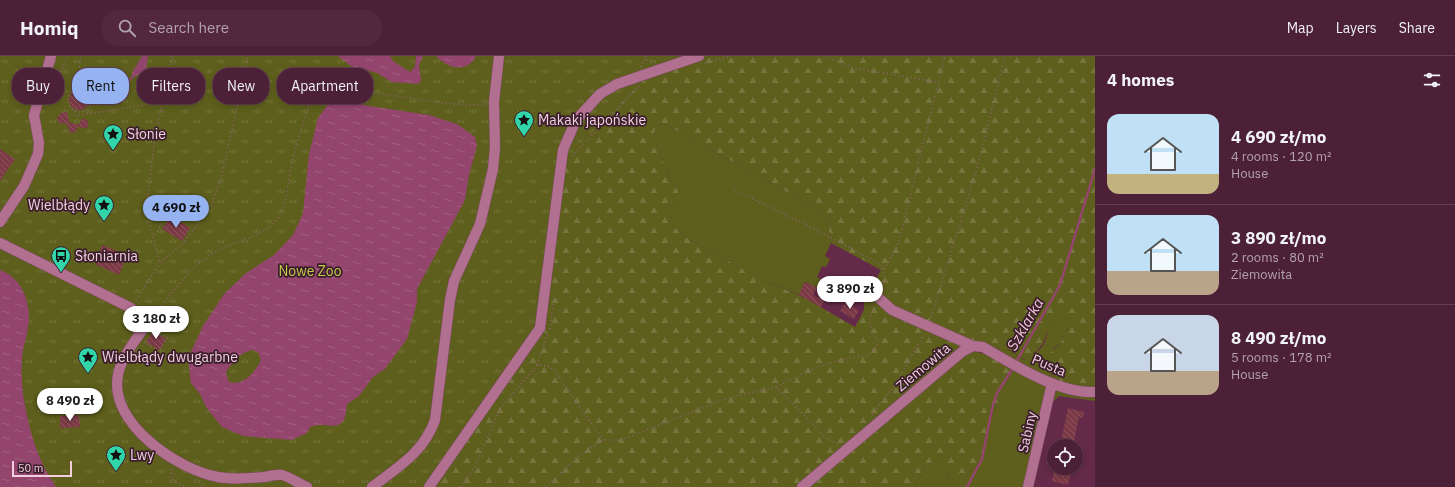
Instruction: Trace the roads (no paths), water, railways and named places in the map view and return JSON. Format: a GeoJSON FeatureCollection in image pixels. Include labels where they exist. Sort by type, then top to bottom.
{"type":"FeatureCollection","features":[{"type":"Feature","properties":{"kind":"street"},"geometry":{"type":"LineString","coordinates":[[0,222],[24,186],[38,154],[39,143],[34,115],[51,56]]}},
{"type":"Feature","properties":{"kind":"street"},"geometry":{"type":"LineString","coordinates":[[372,487],[410,458],[423,444],[430,433],[435,420],[454,281],[480,224],[493,169],[495,148],[494,102],[499,56]]}},
{"type":"Feature","properties":{"kind":"street"},"geometry":{"type":"LineString","coordinates":[[429,487],[540,328],[562,150],[576,120],[600,94],[617,84],[701,60]]}},
{"type":"Feature","properties":{"kind":"street"},"geometry":{"type":"LineString","coordinates":[[0,243],[131,308],[146,325],[122,362],[118,375],[119,401],[141,434],[175,458],[200,471],[218,477],[237,479],[282,475],[307,487]]}},
{"type":"Feature","properties":{"kind":"street","name":"Ziemowita"},"geometry":{"type":"LineString","coordinates":[[876,295],[892,310],[973,346]]}},
{"type":"Feature","properties":{"kind":"street","name":"Ziemowita"},"geometry":{"type":"LineString","coordinates":[[802,487],[963,352],[973,346]]}},
{"type":"Feature","properties":{"kind":"street","name":"Pusta"},"geometry":{"type":"LineString","coordinates":[[973,346],[984,348],[1052,383],[1076,391],[1095,392]]}},
{"type":"Feature","properties":{"kind":"street","name":"Sabiny"},"geometry":{"type":"LineString","coordinates":[[1028,487],[1052,383]]}},
{"type":"Feature","properties":{"kind":"water"},"geometry":{"type":"Polygon","coordinates":[[[142,56],[148,56],[146,68],[137,68],[137,75],[134,77],[132,73],[142,56]]]}},
{"type":"Feature","properties":{"kind":"water"},"geometry":{"type":"Polygon","coordinates":[[[338,56],[390,56],[393,61],[410,72],[415,67],[416,56],[423,56],[419,65],[421,80],[418,84],[392,82],[373,72],[373,68],[358,68],[351,66],[338,56]]]}},
{"type":"Feature","properties":{"kind":"water"},"geometry":{"type":"Polygon","coordinates":[[[436,56],[476,56],[468,65],[457,67],[446,64],[436,56]]]}},
{"type":"Feature","properties":{"kind":"water"},"geometry":{"type":"Polygon","coordinates":[[[328,104],[361,104],[429,115],[457,124],[475,137],[477,146],[469,175],[465,200],[417,289],[417,302],[407,339],[385,369],[373,377],[359,396],[347,404],[346,415],[343,421],[339,425],[334,426],[317,425],[310,427],[307,433],[292,440],[243,436],[222,427],[206,407],[200,394],[191,383],[188,358],[203,326],[224,294],[245,274],[274,255],[293,235],[303,213],[309,154],[318,118],[328,104]],[[252,350],[244,353],[233,362],[228,369],[226,373],[229,382],[234,383],[244,380],[256,369],[261,360],[258,352],[252,350]]]}},
{"type":"Feature","properties":{"kind":"water"},"geometry":{"type":"Polygon","coordinates":[[[0,270],[15,279],[27,301],[29,319],[22,365],[24,400],[39,456],[56,487],[0,487],[0,270]]]}},
{"type":"Feature","properties":{"kind":"waterway"},"geometry":{"type":"LineString","coordinates":[[129,81],[135,74]]}},
{"type":"Feature","properties":{"kind":"waterway","name":"Szklarka"},"geometry":{"type":"LineString","coordinates":[[1015,364],[1060,285],[1095,169]]}},
{"type":"Feature","properties":{"kind":"waterway","name":"Szklarka"},"geometry":{"type":"LineString","coordinates":[[967,487],[982,459],[992,409],[997,393],[1013,368]]}},
{"type":"Feature","properties":{"kind":"place","name":"Makaki japońskie"},"geometry":{"type":"Point","coordinates":[524,137]}},
{"type":"Feature","properties":{"kind":"place","name":"Słonie"},"geometry":{"type":"Point","coordinates":[113,151]}},
{"type":"Feature","properties":{"kind":"place","name":"Wielbłądy"},"geometry":{"type":"Point","coordinates":[104,222]}},
{"type":"Feature","properties":{"kind":"place","name":"Słoniarnia"},"geometry":{"type":"Point","coordinates":[61,273]}},
{"type":"Feature","properties":{"kind":"place","name":"Wielbłądy dwugarbne"},"geometry":{"type":"Point","coordinates":[88,374]}},
{"type":"Feature","properties":{"kind":"place","name":"Lwy"},"geometry":{"type":"Point","coordinates":[116,472]}},
{"type":"Feature","properties":{"kind":"park label","name":"Nowe Zoo"},"geometry":{"type":"Point","coordinates":[310,271]}}]}
